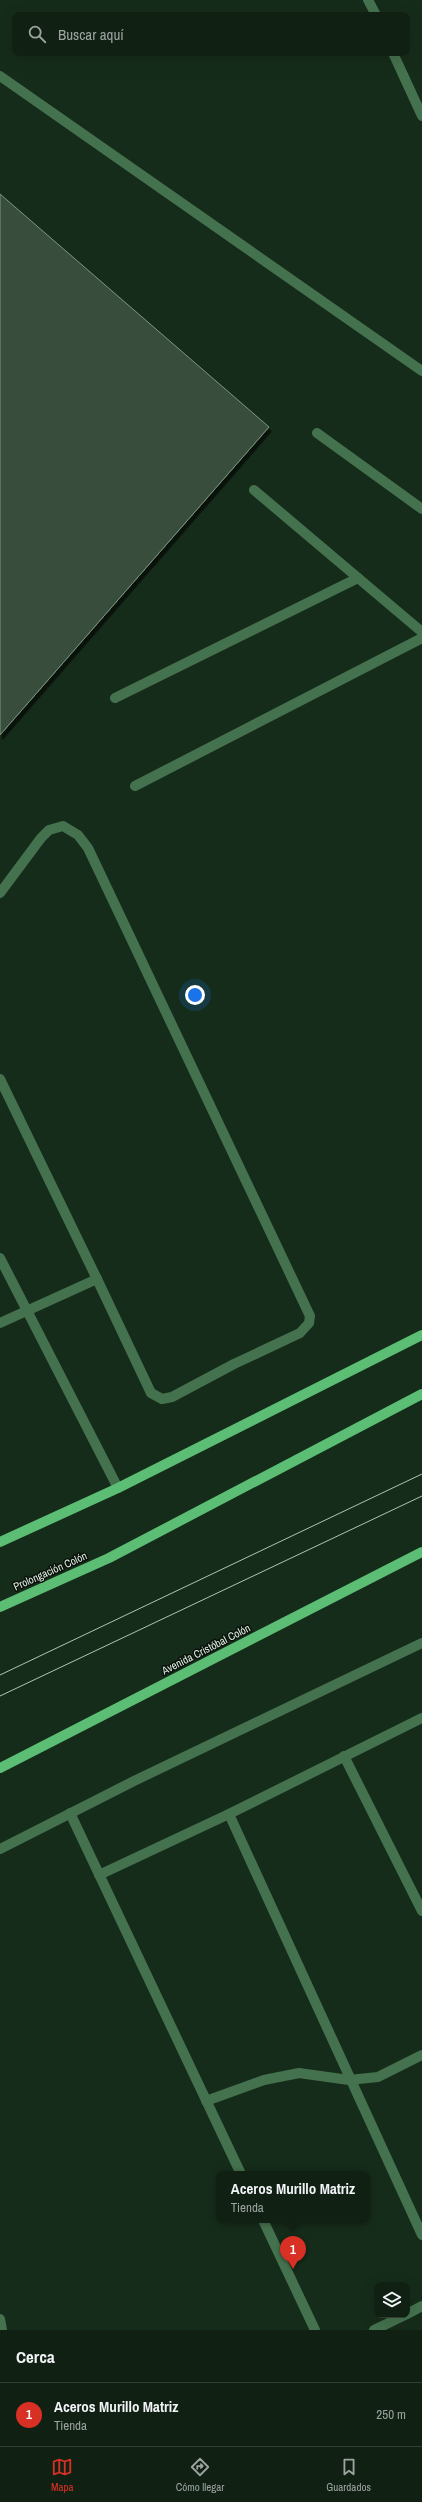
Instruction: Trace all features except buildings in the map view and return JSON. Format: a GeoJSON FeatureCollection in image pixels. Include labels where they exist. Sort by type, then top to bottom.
{"type":"FeatureCollection","features":[{"type":"Feature","properties":{"kind":"main road"},"geometry":{"type":"LineString","coordinates":[[0,1542],[118,1488],[422,1335]]}},
{"type":"Feature","properties":{"kind":"main road","name":"Prolongación Colón"},"geometry":{"type":"LineString","coordinates":[[0,1607],[109,1558],[422,1394]]}},
{"type":"Feature","properties":{"kind":"main road","name":"Avenida Cristóbal Colón"},"geometry":{"type":"LineString","coordinates":[[0,1768],[422,1552]]}},
{"type":"Feature","properties":{"kind":"street"},"geometry":{"type":"LineString","coordinates":[[368,0],[374,12]]}},
{"type":"Feature","properties":{"kind":"street"},"geometry":{"type":"LineString","coordinates":[[394,56],[422,116]]}},
{"type":"Feature","properties":{"kind":"street"},"geometry":{"type":"LineString","coordinates":[[0,76],[422,371]]}},
{"type":"Feature","properties":{"kind":"street"},"geometry":{"type":"LineString","coordinates":[[317,433],[422,509]]}},
{"type":"Feature","properties":{"kind":"street"},"geometry":{"type":"LineString","coordinates":[[254,490],[422,632]]}},
{"type":"Feature","properties":{"kind":"street"},"geometry":{"type":"LineString","coordinates":[[115,698],[358,578]]}},
{"type":"Feature","properties":{"kind":"street"},"geometry":{"type":"LineString","coordinates":[[135,786],[422,638]]}},
{"type":"Feature","properties":{"kind":"street"},"geometry":{"type":"LineString","coordinates":[[0,893],[49,830],[63,826],[78,835],[88,848],[308,1309],[309,1323],[300,1333],[172,1397],[162,1399],[151,1393],[0,1079]]}},
{"type":"Feature","properties":{"kind":"street"},"geometry":{"type":"LineString","coordinates":[[0,1258],[118,1488]]}},
{"type":"Feature","properties":{"kind":"street"},"geometry":{"type":"LineString","coordinates":[[0,1324],[97,1279]]}},
{"type":"Feature","properties":{"kind":"street"},"geometry":{"type":"LineString","coordinates":[[0,1849],[70,1813],[422,1643]]}},
{"type":"Feature","properties":{"kind":"street"},"geometry":{"type":"LineString","coordinates":[[99,1875],[229,1814],[422,1718]]}},
{"type":"Feature","properties":{"kind":"street"},"geometry":{"type":"LineString","coordinates":[[344,1756],[422,1911]]}},
{"type":"Feature","properties":{"kind":"street"},"geometry":{"type":"LineString","coordinates":[[70,1813],[240,2171]]}},
{"type":"Feature","properties":{"kind":"street"},"geometry":{"type":"LineString","coordinates":[[229,1814],[349,2080],[422,2236]]}},
{"type":"Feature","properties":{"kind":"street"},"geometry":{"type":"LineString","coordinates":[[206,2101],[264,2080],[300,2074],[349,2080],[378,2077],[422,2055]]}},
{"type":"Feature","properties":{"kind":"street"},"geometry":{"type":"LineString","coordinates":[[264,2223],[315,2330]]}},
{"type":"Feature","properties":{"kind":"street"},"geometry":{"type":"LineString","coordinates":[[410,2312],[422,2306]]}},
{"type":"Feature","properties":{"kind":"street"},"geometry":{"type":"LineString","coordinates":[[374,2330],[398,2318]]}},
{"type":"Feature","properties":{"kind":"street"},"geometry":{"type":"LineString","coordinates":[[0,2319],[2,2330]]}},
{"type":"Feature","properties":{"kind":"tram line"},"geometry":{"type":"LineString","coordinates":[[0,1675],[422,1474]]}},
{"type":"Feature","properties":{"kind":"tram line"},"geometry":{"type":"LineString","coordinates":[[0,1696],[422,1496]]}},
{"type":"Feature","properties":{"kind":"place","name":"Aceros Murillo Matriz"},"geometry":{"type":"Point","coordinates":[293,2269]}}]}
